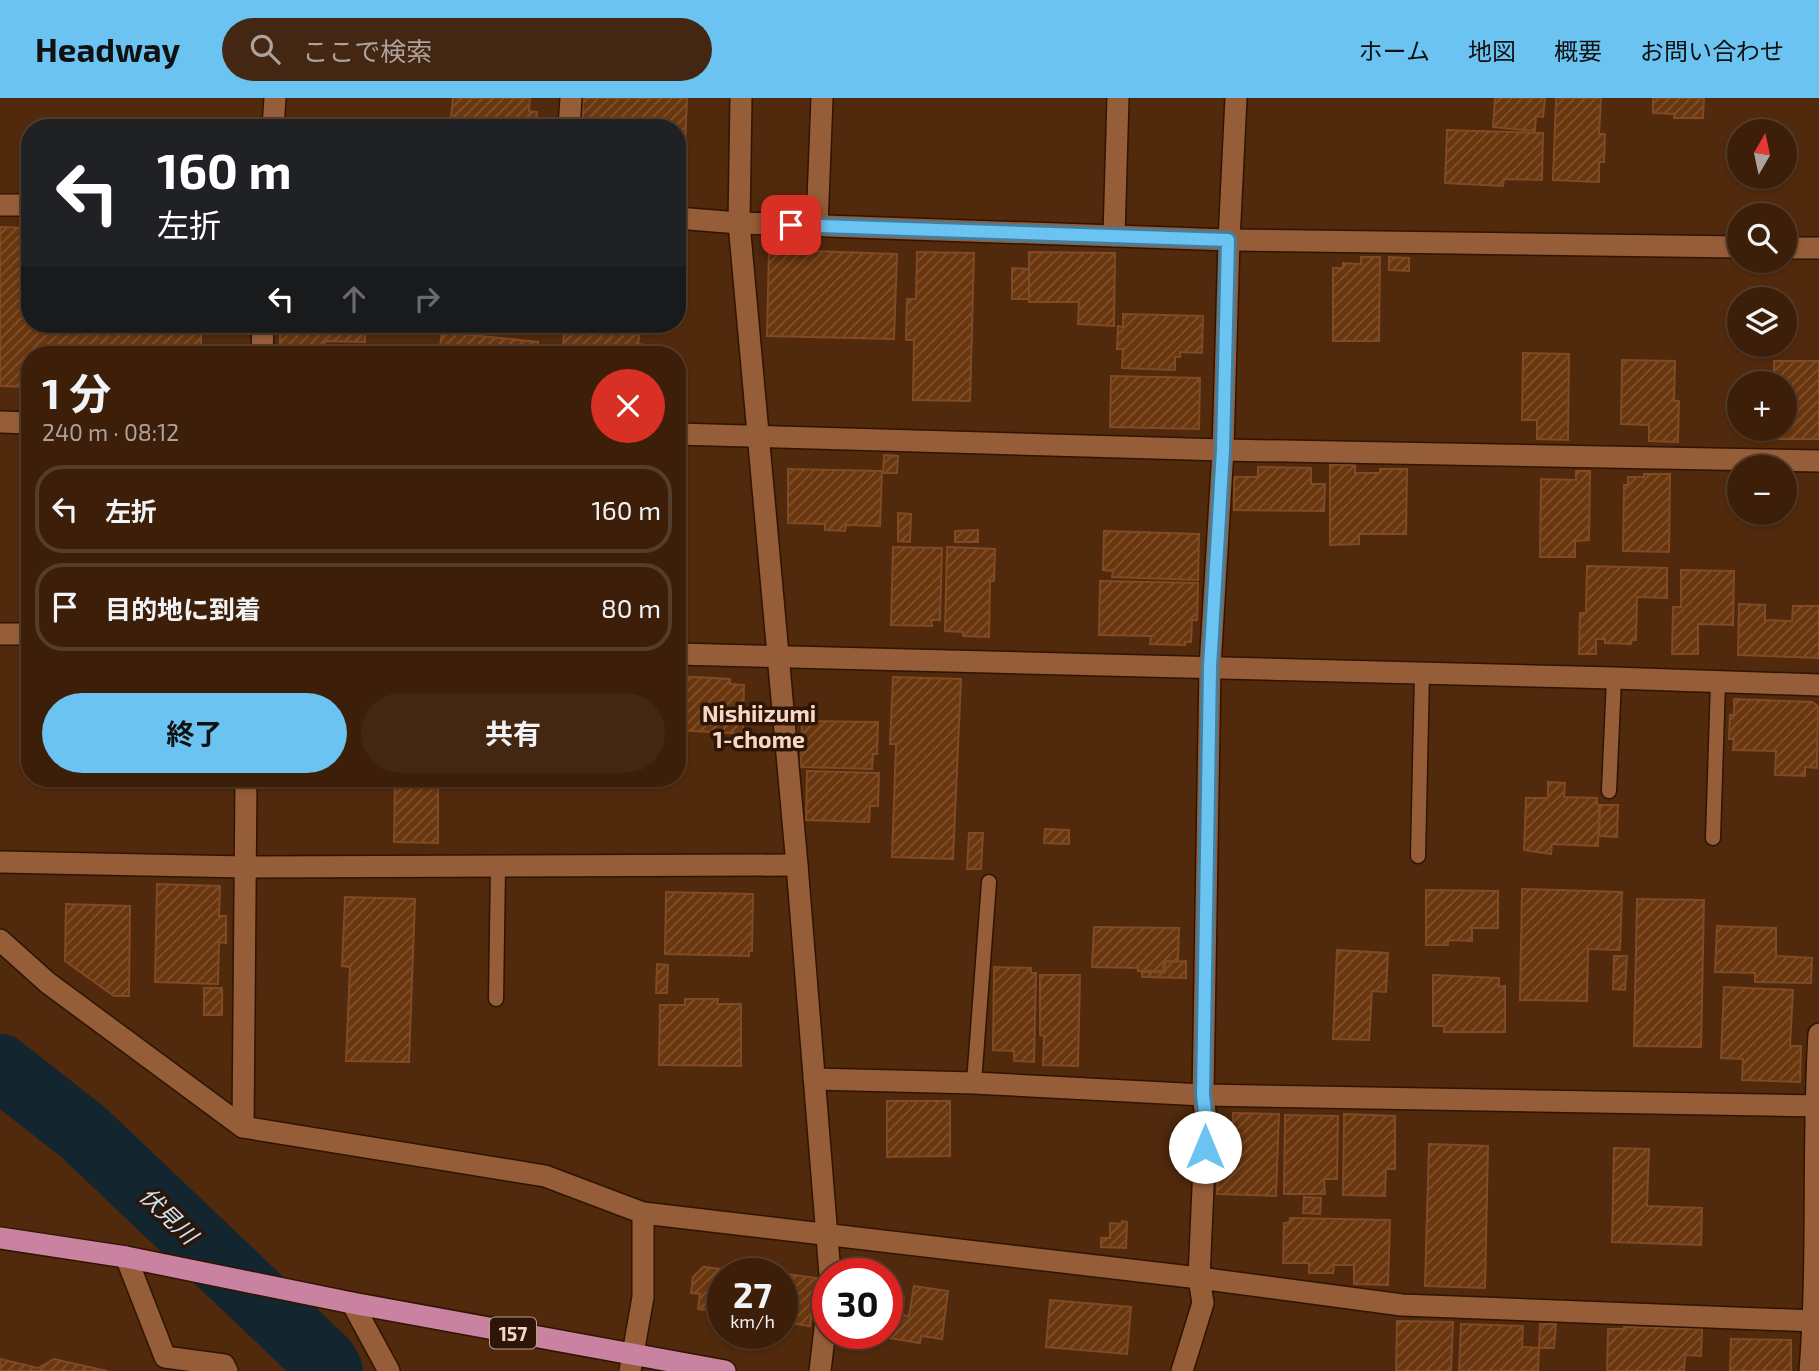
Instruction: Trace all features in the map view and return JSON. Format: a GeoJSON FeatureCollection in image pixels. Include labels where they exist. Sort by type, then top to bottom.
{"type":"FeatureCollection","features":[{"type":"Feature","properties":{"kind":"highway","name":"157"},"geometry":{"type":"LineString","coordinates":[[0,1238],[126,1257],[632,1363],[725,1371]]}},
{"type":"Feature","properties":{"kind":"street"},"geometry":{"type":"LineString","coordinates":[[274,119],[275,98]]}},
{"type":"Feature","properties":{"kind":"street"},"geometry":{"type":"LineString","coordinates":[[570,119],[572,98]]}},
{"type":"Feature","properties":{"kind":"street"},"geometry":{"type":"LineString","coordinates":[[741,98],[739,223],[776,657],[797,865],[829,1258]]}},
{"type":"Feature","properties":{"kind":"street"},"geometry":{"type":"LineString","coordinates":[[817,226],[822,98]]}},
{"type":"Feature","properties":{"kind":"street"},"geometry":{"type":"LineString","coordinates":[[1114,236],[1118,98]]}},
{"type":"Feature","properties":{"kind":"street"},"geometry":{"type":"LineString","coordinates":[[1182,1371],[1203,1303],[1199,1278],[1206,1120],[1203,1095],[1210,667],[1223,450],[1228,240],[1236,98]]}},
{"type":"Feature","properties":{"kind":"street"},"geometry":{"type":"LineString","coordinates":[[0,205],[21,205]]}},
{"type":"Feature","properties":{"kind":"street"},"geometry":{"type":"LineString","coordinates":[[686,219],[739,223],[1228,240],[1727,247]]}},
{"type":"Feature","properties":{"kind":"street"},"geometry":{"type":"LineString","coordinates":[[1797,248],[1819,248]]}},
{"type":"Feature","properties":{"kind":"street"},"geometry":{"type":"LineString","coordinates":[[0,422],[21,423]]}},
{"type":"Feature","properties":{"kind":"street"},"geometry":{"type":"LineString","coordinates":[[686,434],[1223,450],[1819,461]]}},
{"type":"Feature","properties":{"kind":"street"},"geometry":{"type":"LineString","coordinates":[[0,634],[21,634]]}},
{"type":"Feature","properties":{"kind":"street"},"geometry":{"type":"LineString","coordinates":[[686,654],[1819,685]]}},
{"type":"Feature","properties":{"kind":"street"},"geometry":{"type":"LineString","coordinates":[[243,1127],[246,787]]}},
{"type":"Feature","properties":{"kind":"street"},"geometry":{"type":"LineString","coordinates":[[0,862],[244,867],[797,865]]}},
{"type":"Feature","properties":{"kind":"street"},"geometry":{"type":"LineString","coordinates":[[0,940],[48,984],[243,1127],[545,1177],[643,1213],[1199,1278],[1402,1305],[1814,1321]]}},
{"type":"Feature","properties":{"kind":"street"},"geometry":{"type":"LineString","coordinates":[[1810,1371],[1814,1321],[1819,1034]]}},
{"type":"Feature","properties":{"kind":"street"},"geometry":{"type":"LineString","coordinates":[[814,1079],[974,1083],[1203,1095],[1817,1106]]}},
{"type":"Feature","properties":{"kind":"street"},"geometry":{"type":"LineString","coordinates":[[632,1363],[643,1297],[643,1213]]}},
{"type":"Feature","properties":{"kind":"street"},"geometry":{"type":"LineString","coordinates":[[126,1257],[164,1357],[224,1365],[227,1371]]}},
{"type":"Feature","properties":{"kind":"street"},"geometry":{"type":"LineString","coordinates":[[352,1303],[388,1371]]}},
{"type":"Feature","properties":{"kind":"street"},"geometry":{"type":"LineString","coordinates":[[820,1371],[823,1349]]}},
{"type":"Feature","properties":{"kind":"lane"},"geometry":{"type":"LineString","coordinates":[[1418,856],[1422,674]]}},
{"type":"Feature","properties":{"kind":"lane"},"geometry":{"type":"LineString","coordinates":[[1609,791],[1614,678]]}},
{"type":"Feature","properties":{"kind":"lane"},"geometry":{"type":"LineString","coordinates":[[1713,838],[1718,682]]}},
{"type":"Feature","properties":{"kind":"lane"},"geometry":{"type":"LineString","coordinates":[[496,999],[498,867]]}},
{"type":"Feature","properties":{"kind":"lane"},"geometry":{"type":"LineString","coordinates":[[974,1083],[989,882]]}},
{"type":"Feature","properties":{"kind":"building"},"geometry":{"type":"Polygon","coordinates":[[[453,98],[530,98],[529,111],[537,112],[536,119],[451,119],[453,98]]]}},
{"type":"Feature","properties":{"kind":"building"},"geometry":{"type":"Polygon","coordinates":[[[583,98],[687,98],[686,124],[686,119],[582,119],[583,98]]]}},
{"type":"Feature","properties":{"kind":"building"},"geometry":{"type":"Polygon","coordinates":[[[1495,98],[1545,98],[1543,117],[1536,116],[1535,131],[1493,127],[1495,98]]]}},
{"type":"Feature","properties":{"kind":"building"},"geometry":{"type":"Polygon","coordinates":[[[1556,98],[1601,98],[1599,134],[1605,134],[1604,162],[1599,162],[1599,182],[1553,180],[1556,98]]]}},
{"type":"Feature","properties":{"kind":"building"},"geometry":{"type":"Polygon","coordinates":[[[1653,98],[1704,98],[1703,118],[1674,118],[1675,114],[1653,113],[1653,98]]]}},
{"type":"Feature","properties":{"kind":"building"},"geometry":{"type":"Polygon","coordinates":[[[1447,130],[1543,133],[1542,180],[1504,179],[1503,186],[1445,183],[1447,130]]]}},
{"type":"Feature","properties":{"kind":"building"},"geometry":{"type":"Polygon","coordinates":[[[0,227],[21,228],[21,333],[201,333],[201,346],[21,346],[21,387],[0,386],[0,227]]]}},
{"type":"Feature","properties":{"kind":"building"},"geometry":{"type":"Polygon","coordinates":[[[769,245],[783,245],[783,250],[897,254],[894,339],[767,336],[769,245]]]}},
{"type":"Feature","properties":{"kind":"building"},"geometry":{"type":"Polygon","coordinates":[[[917,252],[974,253],[970,401],[913,400],[914,340],[906,340],[907,299],[916,299],[917,252]]]}},
{"type":"Feature","properties":{"kind":"building"},"geometry":{"type":"Polygon","coordinates":[[[1029,252],[1115,253],[1114,326],[1078,324],[1079,302],[1029,302],[1029,252]]]}},
{"type":"Feature","properties":{"kind":"building"},"geometry":{"type":"Polygon","coordinates":[[[1361,257],[1380,257],[1379,341],[1333,341],[1333,268],[1343,268],[1343,263],[1361,264],[1361,257]]]}},
{"type":"Feature","properties":{"kind":"building"},"geometry":{"type":"Polygon","coordinates":[[[1389,257],[1409,258],[1409,271],[1389,270],[1389,257]]]}},
{"type":"Feature","properties":{"kind":"building"},"geometry":{"type":"Polygon","coordinates":[[[1012,268],[1029,269],[1029,299],[1012,299],[1012,268]]]}},
{"type":"Feature","properties":{"kind":"building"},"geometry":{"type":"Polygon","coordinates":[[[1123,314],[1203,316],[1202,353],[1180,352],[1180,357],[1175,357],[1175,370],[1122,368],[1123,349],[1117,349],[1118,326],[1123,327],[1123,314]]]}},
{"type":"Feature","properties":{"kind":"building"},"geometry":{"type":"Polygon","coordinates":[[[280,333],[365,333],[365,342],[325,341],[325,346],[280,346],[280,333]]]}},
{"type":"Feature","properties":{"kind":"building"},"geometry":{"type":"Polygon","coordinates":[[[442,333],[538,342],[538,346],[440,346],[442,333]]]}},
{"type":"Feature","properties":{"kind":"building"},"geometry":{"type":"Polygon","coordinates":[[[564,333],[640,333],[638,344],[654,346],[573,346],[563,344],[564,333]]]}},
{"type":"Feature","properties":{"kind":"building"},"geometry":{"type":"Polygon","coordinates":[[[1523,353],[1569,354],[1568,440],[1537,439],[1537,420],[1522,420],[1523,353]]]}},
{"type":"Feature","properties":{"kind":"building"},"geometry":{"type":"Polygon","coordinates":[[[1622,360],[1675,361],[1674,401],[1679,401],[1678,442],[1649,441],[1649,425],[1621,424],[1622,360]]]}},
{"type":"Feature","properties":{"kind":"building"},"geometry":{"type":"Polygon","coordinates":[[[1774,361],[1819,361],[1819,439],[1797,439],[1797,371],[1774,371],[1774,361]]]}},
{"type":"Feature","properties":{"kind":"building"},"geometry":{"type":"Polygon","coordinates":[[[1111,376],[1200,378],[1199,429],[1110,427],[1111,376]]]}},
{"type":"Feature","properties":{"kind":"building"},"geometry":{"type":"Polygon","coordinates":[[[884,455],[898,456],[897,473],[883,473],[884,455]]]}},
{"type":"Feature","properties":{"kind":"building"},"geometry":{"type":"Polygon","coordinates":[[[1330,465],[1355,465],[1355,473],[1407,469],[1406,534],[1359,534],[1359,544],[1330,545],[1330,465]]]}},
{"type":"Feature","properties":{"kind":"building"},"geometry":{"type":"Polygon","coordinates":[[[1258,467],[1311,468],[1311,484],[1325,484],[1324,511],[1234,510],[1234,477],[1258,477],[1258,467]]]}},
{"type":"Feature","properties":{"kind":"building"},"geometry":{"type":"Polygon","coordinates":[[[788,469],[882,471],[880,526],[846,525],[845,531],[825,530],[825,524],[788,523],[788,469]]]}},
{"type":"Feature","properties":{"kind":"building"},"geometry":{"type":"Polygon","coordinates":[[[1576,471],[1590,471],[1589,540],[1575,541],[1575,557],[1540,557],[1541,479],[1576,480],[1576,471]]]}},
{"type":"Feature","properties":{"kind":"building"},"geometry":{"type":"Polygon","coordinates":[[[1644,474],[1670,474],[1669,552],[1623,551],[1624,485],[1628,485],[1628,477],[1644,477],[1644,474]]]}},
{"type":"Feature","properties":{"kind":"building"},"geometry":{"type":"Polygon","coordinates":[[[898,513],[911,514],[910,542],[898,541],[898,513]]]}},
{"type":"Feature","properties":{"kind":"building"},"geometry":{"type":"Polygon","coordinates":[[[978,530],[978,542],[955,542],[955,531],[978,530]]]}},
{"type":"Feature","properties":{"kind":"building"},"geometry":{"type":"Polygon","coordinates":[[[1104,531],[1199,534],[1198,580],[1112,577],[1113,571],[1103,570],[1104,531]]]}},
{"type":"Feature","properties":{"kind":"building"},"geometry":{"type":"Polygon","coordinates":[[[893,547],[942,548],[940,620],[931,620],[932,626],[891,625],[893,547]]]}},
{"type":"Feature","properties":{"kind":"building"},"geometry":{"type":"Polygon","coordinates":[[[947,547],[995,549],[994,581],[990,581],[989,637],[963,636],[963,632],[945,631],[947,547]]]}},
{"type":"Feature","properties":{"kind":"building"},"geometry":{"type":"Polygon","coordinates":[[[1587,566],[1667,568],[1667,598],[1637,597],[1636,640],[1632,640],[1631,644],[1605,643],[1605,639],[1596,639],[1596,654],[1579,654],[1580,613],[1586,613],[1587,566]]]}},
{"type":"Feature","properties":{"kind":"building"},"geometry":{"type":"Polygon","coordinates":[[[1681,570],[1734,571],[1733,625],[1698,624],[1698,654],[1672,654],[1673,607],[1681,607],[1681,570]]]}},
{"type":"Feature","properties":{"kind":"building"},"geometry":{"type":"Polygon","coordinates":[[[1100,581],[1198,583],[1197,620],[1192,620],[1191,642],[1185,642],[1185,645],[1150,644],[1151,636],[1099,635],[1100,581]]]}},
{"type":"Feature","properties":{"kind":"building"},"geometry":{"type":"Polygon","coordinates":[[[1739,604],[1765,605],[1765,620],[1792,621],[1793,606],[1819,606],[1819,658],[1738,655],[1739,604]]]}},
{"type":"Feature","properties":{"kind":"building"},"geometry":{"type":"Polygon","coordinates":[[[686,677],[730,679],[730,684],[744,685],[743,734],[686,731],[686,677]]]}},
{"type":"Feature","properties":{"kind":"building"},"geometry":{"type":"Polygon","coordinates":[[[893,677],[961,679],[953,859],[892,857],[896,744],[890,744],[893,677]]]}},
{"type":"Feature","properties":{"kind":"building"},"geometry":{"type":"Polygon","coordinates":[[[1734,699],[1812,702],[1818,706],[1817,768],[1805,767],[1805,776],[1775,775],[1776,751],[1733,750],[1734,739],[1729,739],[1734,699]]]}},
{"type":"Feature","properties":{"kind":"building"},"geometry":{"type":"Polygon","coordinates":[[[802,721],[878,722],[877,754],[873,754],[872,769],[801,767],[802,721]]]}},
{"type":"Feature","properties":{"kind":"building"},"geometry":{"type":"Polygon","coordinates":[[[807,771],[879,773],[878,806],[870,806],[869,822],[806,820],[807,771]]]}},
{"type":"Feature","properties":{"kind":"building"},"geometry":{"type":"Polygon","coordinates":[[[1548,782],[1565,783],[1564,797],[1597,798],[1598,846],[1552,844],[1551,854],[1524,850],[1526,798],[1548,798],[1548,782]]]}},
{"type":"Feature","properties":{"kind":"building"},"geometry":{"type":"Polygon","coordinates":[[[395,787],[438,787],[438,843],[394,842],[395,787]]]}},
{"type":"Feature","properties":{"kind":"building"},"geometry":{"type":"Polygon","coordinates":[[[1600,805],[1618,805],[1617,837],[1599,836],[1600,805]]]}},
{"type":"Feature","properties":{"kind":"building"},"geometry":{"type":"Polygon","coordinates":[[[1045,829],[1069,830],[1069,844],[1044,843],[1045,829]]]}},
{"type":"Feature","properties":{"kind":"building"},"geometry":{"type":"Polygon","coordinates":[[[969,833],[983,833],[981,869],[967,869],[969,833]]]}},
{"type":"Feature","properties":{"kind":"building"},"geometry":{"type":"Polygon","coordinates":[[[157,884],[220,886],[219,916],[226,916],[226,943],[219,942],[218,984],[155,982],[157,884]]]}},
{"type":"Feature","properties":{"kind":"building"},"geometry":{"type":"Polygon","coordinates":[[[1522,889],[1622,892],[1620,950],[1588,949],[1587,1001],[1520,1000],[1522,889]]]}},
{"type":"Feature","properties":{"kind":"building"},"geometry":{"type":"Polygon","coordinates":[[[1426,890],[1498,891],[1498,928],[1472,928],[1472,941],[1448,940],[1448,945],[1426,945],[1426,890]]]}},
{"type":"Feature","properties":{"kind":"building"},"geometry":{"type":"Polygon","coordinates":[[[666,892],[753,894],[752,951],[749,951],[749,956],[665,954],[666,892]]]}},
{"type":"Feature","properties":{"kind":"building"},"geometry":{"type":"Polygon","coordinates":[[[345,897],[415,899],[409,1062],[346,1061],[350,967],[342,966],[345,897]]]}},
{"type":"Feature","properties":{"kind":"building"},"geometry":{"type":"Polygon","coordinates":[[[1637,899],[1704,900],[1701,1047],[1634,1046],[1637,899]]]}},
{"type":"Feature","properties":{"kind":"building"},"geometry":{"type":"Polygon","coordinates":[[[66,904],[130,906],[129,996],[114,996],[65,961],[66,904]]]}},
{"type":"Feature","properties":{"kind":"building"},"geometry":{"type":"Polygon","coordinates":[[[1717,926],[1776,928],[1776,956],[1812,958],[1811,983],[1755,982],[1755,973],[1715,972],[1717,926]]]}},
{"type":"Feature","properties":{"kind":"building"},"geometry":{"type":"Polygon","coordinates":[[[1094,927],[1179,928],[1178,961],[1164,961],[1163,971],[1092,967],[1094,927]]]}},
{"type":"Feature","properties":{"kind":"building"},"geometry":{"type":"Polygon","coordinates":[[[1337,950],[1388,953],[1386,992],[1372,991],[1369,1040],[1333,1039],[1337,950]]]}},
{"type":"Feature","properties":{"kind":"building"},"geometry":{"type":"Polygon","coordinates":[[[1614,956],[1627,956],[1625,990],[1613,989],[1614,956]]]}},
{"type":"Feature","properties":{"kind":"building"},"geometry":{"type":"Polygon","coordinates":[[[1186,961],[1186,978],[1142,977],[1142,972],[1165,972],[1165,962],[1186,961]]]}},
{"type":"Feature","properties":{"kind":"building"},"geometry":{"type":"Polygon","coordinates":[[[657,964],[668,965],[667,993],[656,993],[657,964]]]}},
{"type":"Feature","properties":{"kind":"building"},"geometry":{"type":"Polygon","coordinates":[[[994,967],[1031,968],[1031,973],[1036,973],[1034,1062],[1014,1061],[1014,1051],[993,1050],[994,967]]]}},
{"type":"Feature","properties":{"kind":"building"},"geometry":{"type":"Polygon","coordinates":[[[1040,975],[1080,975],[1078,1066],[1043,1065],[1040,975]]]}},
{"type":"Feature","properties":{"kind":"building"},"geometry":{"type":"Polygon","coordinates":[[[1433,975],[1499,978],[1499,987],[1505,986],[1505,1032],[1444,1032],[1444,1026],[1433,1026],[1433,975]]]}},
{"type":"Feature","properties":{"kind":"building"},"geometry":{"type":"Polygon","coordinates":[[[1724,987],[1793,990],[1790,1046],[1801,1046],[1800,1082],[1742,1080],[1743,1059],[1721,1058],[1724,987]]]}},
{"type":"Feature","properties":{"kind":"building"},"geometry":{"type":"Polygon","coordinates":[[[204,988],[222,988],[222,1015],[204,1015],[204,988]]]}},
{"type":"Feature","properties":{"kind":"building"},"geometry":{"type":"Polygon","coordinates":[[[685,999],[718,999],[717,1004],[741,1004],[741,1066],[659,1065],[660,1005],[685,1005],[685,999]]]}},
{"type":"Feature","properties":{"kind":"building"},"geometry":{"type":"Polygon","coordinates":[[[887,1101],[950,1101],[950,1156],[887,1157],[887,1101]]]}},
{"type":"Feature","properties":{"kind":"building"},"geometry":{"type":"Polygon","coordinates":[[[1233,1113],[1279,1114],[1276,1196],[1217,1194],[1219,1144],[1232,1144],[1233,1113]]]}},
{"type":"Feature","properties":{"kind":"building"},"geometry":{"type":"Polygon","coordinates":[[[1344,1114],[1395,1116],[1395,1169],[1386,1169],[1385,1196],[1343,1195],[1344,1114]]]}},
{"type":"Feature","properties":{"kind":"building"},"geometry":{"type":"Polygon","coordinates":[[[1285,1115],[1338,1116],[1337,1179],[1324,1179],[1325,1194],[1284,1194],[1285,1115]]]}},
{"type":"Feature","properties":{"kind":"building"},"geometry":{"type":"Polygon","coordinates":[[[1429,1144],[1488,1146],[1485,1288],[1425,1286],[1429,1144]]]}},
{"type":"Feature","properties":{"kind":"building"},"geometry":{"type":"Polygon","coordinates":[[[1614,1148],[1649,1149],[1647,1206],[1702,1208],[1701,1245],[1612,1242],[1614,1148]]]}},
{"type":"Feature","properties":{"kind":"building"},"geometry":{"type":"Polygon","coordinates":[[[1304,1197],[1321,1198],[1320,1214],[1303,1213],[1304,1197]]]}},
{"type":"Feature","properties":{"kind":"building"},"geometry":{"type":"Polygon","coordinates":[[[1290,1218],[1390,1220],[1388,1285],[1354,1284],[1354,1265],[1334,1265],[1333,1273],[1309,1273],[1309,1263],[1283,1263],[1284,1223],[1290,1222],[1290,1218]]]}},
{"type":"Feature","properties":{"kind":"building"},"geometry":{"type":"Polygon","coordinates":[[[1122,1221],[1127,1222],[1126,1248],[1101,1247],[1101,1238],[1110,1238],[1110,1223],[1121,1224],[1122,1221]]]}},
{"type":"Feature","properties":{"kind":"building"},"geometry":{"type":"Polygon","coordinates":[[[703,1267],[707,1268],[707,1310],[698,1309],[700,1294],[691,1293],[693,1277],[703,1267]]]}},
{"type":"Feature","properties":{"kind":"building"},"geometry":{"type":"Polygon","coordinates":[[[798,1276],[812,1277],[810,1326],[798,1324],[798,1276]]]}},
{"type":"Feature","properties":{"kind":"building"},"geometry":{"type":"Polygon","coordinates":[[[914,1286],[948,1291],[942,1339],[921,1336],[920,1343],[903,1340],[903,1315],[909,1316],[914,1286]]]}},
{"type":"Feature","properties":{"kind":"building"},"geometry":{"type":"Polygon","coordinates":[[[1050,1300],[1131,1307],[1127,1354],[1046,1347],[1050,1300]]]}},
{"type":"Feature","properties":{"kind":"building"},"geometry":{"type":"Polygon","coordinates":[[[1397,1321],[1453,1322],[1451,1371],[1396,1371],[1397,1321]]]}},
{"type":"Feature","properties":{"kind":"building"},"geometry":{"type":"Polygon","coordinates":[[[1461,1324],[1523,1326],[1522,1347],[1539,1348],[1538,1371],[1459,1371],[1461,1324]]]}},
{"type":"Feature","properties":{"kind":"building"},"geometry":{"type":"Polygon","coordinates":[[[1540,1324],[1556,1324],[1554,1348],[1539,1348],[1540,1324]]]}},
{"type":"Feature","properties":{"kind":"building"},"geometry":{"type":"Polygon","coordinates":[[[1624,1327],[1702,1329],[1701,1356],[1685,1355],[1684,1371],[1607,1371],[1608,1329],[1625,1329],[1624,1327]]]}},
{"type":"Feature","properties":{"kind":"building"},"geometry":{"type":"Polygon","coordinates":[[[1731,1339],[1791,1340],[1791,1371],[1730,1371],[1731,1339]]]}},
{"type":"Feature","properties":{"kind":"building"},"geometry":{"type":"Polygon","coordinates":[[[0,1359],[38,1368],[54,1359],[107,1371],[0,1371],[0,1359]]]}},
{"type":"Feature","properties":{"kind":"waterway","name":"伏見川"},"geometry":{"type":"LineString","coordinates":[[0,1067],[84,1133],[325,1362],[330,1371]]}},
{"type":"Feature","properties":{"kind":"district","name":"Nishiizumi 1-chome"},"geometry":{"type":"Point","coordinates":[759,726]}},
{"type":"Feature","properties":{"kind":"route"},"geometry":{"type":"LineString","coordinates":[[791,225],[1228,240],[1223,450],[1210,667],[1203,1095],[1205,1147]]}}]}
